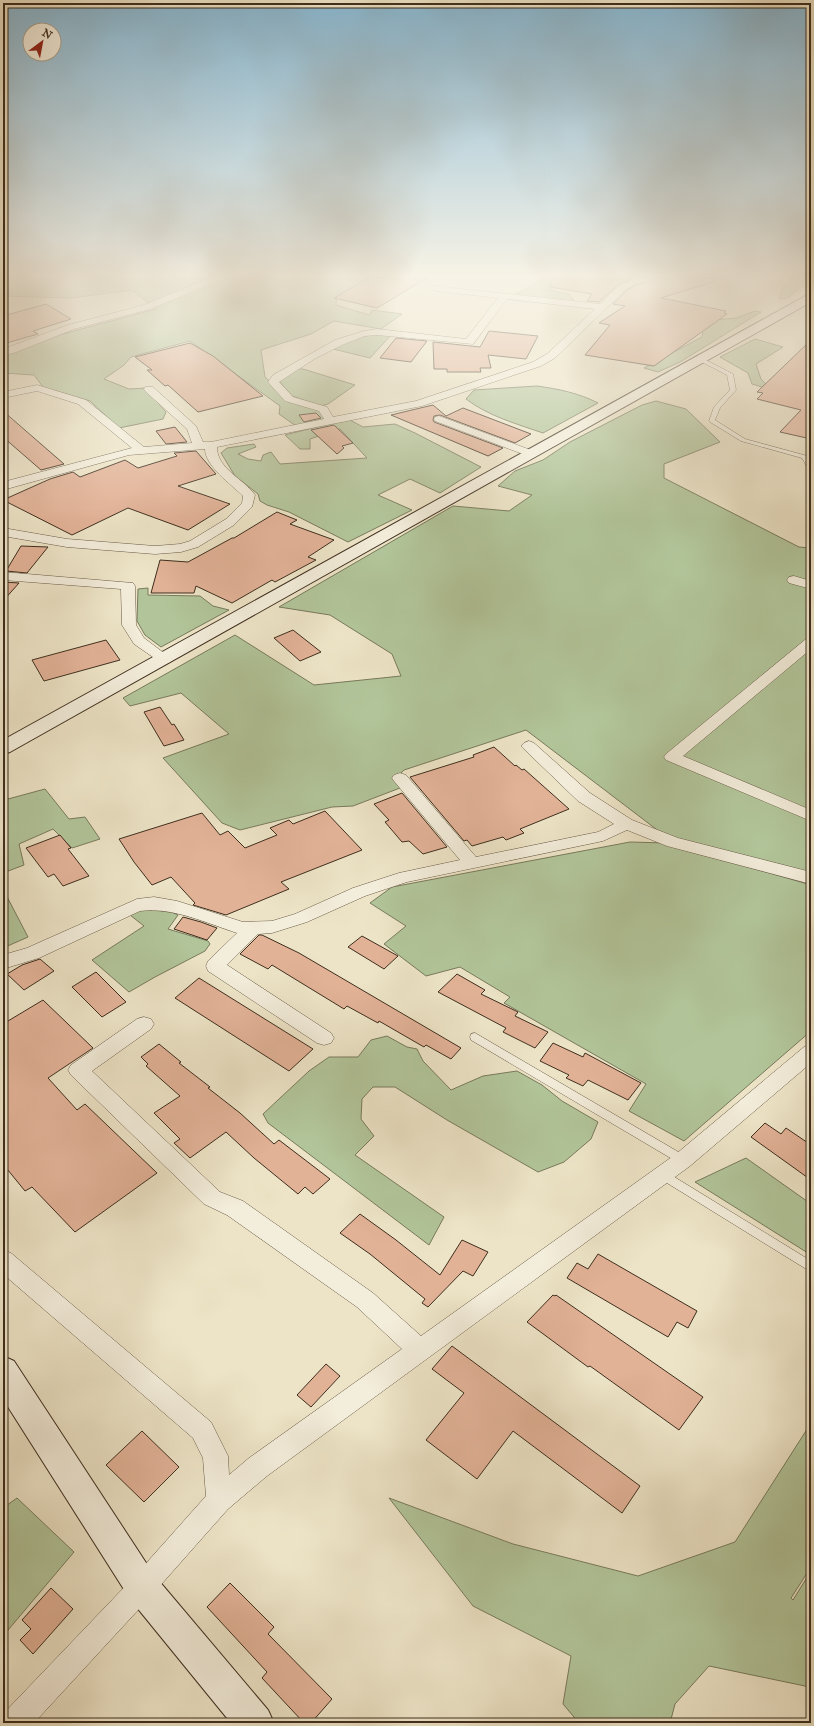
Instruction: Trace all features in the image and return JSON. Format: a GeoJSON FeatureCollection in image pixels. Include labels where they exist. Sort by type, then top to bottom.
{"type":"FeatureCollection","features":[{"type":"Feature","properties":{"kind":"street"},"geometry":{"type":"LineString","coordinates":[[311,359],[278,377],[273,382],[289,399],[323,409],[330,421]]}},
{"type":"Feature","properties":{"kind":"street"},"geometry":{"type":"LineString","coordinates":[[3,486],[128,452],[205,446],[418,404],[537,364],[547,359]]}},
{"type":"Feature","properties":{"kind":"street"},"geometry":{"type":"LineString","coordinates":[[3,748],[165,659],[700,359]]}},
{"type":"Feature","properties":{"kind":"street"},"geometry":{"type":"LineString","coordinates":[[3,395],[37,388],[82,402],[142,451]]}},
{"type":"Feature","properties":{"kind":"street"},"geometry":{"type":"LineString","coordinates":[[3,532],[67,543],[155,550],[181,548],[194,544],[230,522],[248,504],[249,495],[221,469],[192,428],[149,389]]}},
{"type":"Feature","properties":{"kind":"street"},"geometry":{"type":"LineString","coordinates":[[439,419],[532,454]]}},
{"type":"Feature","properties":{"kind":"street"},"geometry":{"type":"LineString","coordinates":[[3,576],[128,586],[129,625],[139,641],[165,659]]}},
{"type":"Feature","properties":{"kind":"street"},"geometry":{"type":"LineString","coordinates":[[794,580],[811,585]]}},
{"type":"Feature","properties":{"kind":"street"},"geometry":{"type":"LineString","coordinates":[[811,642],[672,757],[811,816]]}},
{"type":"Feature","properties":{"kind":"street"},"geometry":{"type":"LineString","coordinates":[[529,746],[584,797],[626,824],[673,842],[811,878]]}},
{"type":"Feature","properties":{"kind":"street"},"geometry":{"type":"LineString","coordinates":[[400,778],[472,863]]}},
{"type":"Feature","properties":{"kind":"street"},"geometry":{"type":"LineString","coordinates":[[3,962],[33,953],[137,905],[154,903],[177,907],[243,928],[272,927],[302,918],[359,892],[405,877],[603,836],[626,824]]}},
{"type":"Feature","properties":{"kind":"street"},"geometry":{"type":"LineString","coordinates":[[253,928],[215,966],[324,1038]]}},
{"type":"Feature","properties":{"kind":"street"},"geometry":{"type":"LineString","coordinates":[[144,1024],[78,1070],[212,1198],[235,1208],[365,1300],[420,1350]]}},
{"type":"Feature","properties":{"kind":"street"},"geometry":{"type":"LineString","coordinates":[[14,1723],[142,1587],[219,1500],[258,1467],[684,1160],[811,1052]]}},
{"type":"Feature","properties":{"kind":"street"},"geometry":{"type":"LineString","coordinates":[[3,1260],[202,1430],[215,1456],[219,1500]]}},
{"type":"Feature","properties":{"kind":"street"},"geometry":{"type":"LineString","coordinates":[[3,1371],[142,1587],[255,1723]]}},
{"type":"Feature","properties":{"kind":"lane"},"geometry":{"type":"LineString","coordinates":[[700,359],[730,374],[733,390],[717,407],[712,421],[743,440],[808,458],[811,468]]}},
{"type":"Feature","properties":{"kind":"lane"},"geometry":{"type":"LineString","coordinates":[[475,1037],[684,1160]]}},
{"type":"Feature","properties":{"kind":"lane"},"geometry":{"type":"LineString","coordinates":[[663,1175],[811,1267]]}},
{"type":"Feature","properties":{"kind":"green space"},"geometry":{"type":"Polygon","coordinates":[[[3,359],[130,359],[124,365],[104,379],[129,389],[145,388],[166,412],[163,419],[119,428],[90,401],[43,387],[34,375],[3,373],[3,359]]]}},
{"type":"Feature","properties":{"kind":"green space"},"geometry":{"type":"Polygon","coordinates":[[[214,359],[262,359],[265,377],[288,398],[321,410],[326,419],[296,426],[279,414],[280,406],[214,359]]]}},
{"type":"Feature","properties":{"kind":"green space"},"geometry":{"type":"Polygon","coordinates":[[[662,359],[686,359],[658,372],[644,368],[662,359]]]}},
{"type":"Feature","properties":{"kind":"green space"},"geometry":{"type":"Polygon","coordinates":[[[723,359],[765,359],[756,364],[761,379],[766,384],[762,387],[752,384],[748,373],[723,359]]]}},
{"type":"Feature","properties":{"kind":"green space"},"geometry":{"type":"Polygon","coordinates":[[[295,369],[303,369],[355,385],[328,404],[321,406],[292,396],[279,381],[295,369]]]}},
{"type":"Feature","properties":{"kind":"green space"},"geometry":{"type":"Polygon","coordinates":[[[537,386],[568,392],[598,403],[543,433],[493,415],[466,399],[474,390],[537,386]]]}},
{"type":"Feature","properties":{"kind":"green space"},"geometry":{"type":"Polygon","coordinates":[[[656,401],[686,409],[720,442],[664,464],[664,478],[799,547],[811,548],[811,878],[673,842],[526,730],[404,770],[396,778],[400,788],[353,806],[332,807],[240,830],[222,823],[163,758],[229,734],[181,693],[130,706],[123,698],[235,635],[314,685],[401,676],[392,654],[330,615],[279,607],[453,506],[509,511],[532,495],[498,486],[515,471],[543,460],[570,442],[642,405],[656,401]]]}},
{"type":"Feature","properties":{"kind":"green space"},"geometry":{"type":"Polygon","coordinates":[[[348,419],[363,427],[395,424],[481,467],[440,493],[410,479],[378,495],[412,510],[348,542],[289,512],[267,505],[260,501],[258,494],[235,476],[221,453],[227,448],[254,444],[256,447],[238,454],[248,459],[261,461],[263,455],[271,452],[280,464],[367,458],[340,429],[310,439],[310,449],[300,449],[285,435],[348,419]]]}},
{"type":"Feature","properties":{"kind":"green space"},"geometry":{"type":"Polygon","coordinates":[[[148,588],[148,595],[200,596],[213,606],[229,610],[161,647],[145,635],[137,621],[138,589],[148,588]]]}},
{"type":"Feature","properties":{"kind":"green space"},"geometry":{"type":"Polygon","coordinates":[[[45,789],[69,819],[85,817],[100,839],[72,848],[53,829],[19,844],[24,865],[3,873],[3,791],[8,799],[45,789]]]}},
{"type":"Feature","properties":{"kind":"green space"},"geometry":{"type":"Polygon","coordinates":[[[630,842],[666,843],[811,885],[811,1031],[684,1141],[629,1111],[646,1084],[504,1003],[510,997],[460,967],[426,976],[384,944],[406,926],[370,903],[392,887],[630,842]]]}},
{"type":"Feature","properties":{"kind":"green space"},"geometry":{"type":"Polygon","coordinates":[[[3,889],[28,937],[3,948],[3,889]]]}},
{"type":"Feature","properties":{"kind":"green space"},"geometry":{"type":"Polygon","coordinates":[[[149,909],[167,910],[178,915],[168,929],[208,941],[210,944],[205,951],[129,992],[92,960],[144,926],[130,915],[131,912],[149,909]]]}},
{"type":"Feature","properties":{"kind":"green space"},"geometry":{"type":"Polygon","coordinates":[[[387,1036],[407,1047],[417,1049],[423,1061],[451,1090],[483,1076],[517,1071],[542,1085],[562,1101],[598,1122],[591,1139],[564,1162],[538,1172],[447,1120],[395,1087],[373,1087],[362,1099],[361,1119],[374,1136],[355,1155],[444,1217],[429,1245],[268,1123],[263,1114],[309,1071],[329,1057],[358,1057],[371,1040],[387,1036]]]}},
{"type":"Feature","properties":{"kind":"green space"},"geometry":{"type":"Polygon","coordinates":[[[746,1158],[811,1204],[811,1255],[695,1182],[746,1158]]]}},
{"type":"Feature","properties":{"kind":"green space"},"geometry":{"type":"Polygon","coordinates":[[[811,1423],[811,1567],[791,1598],[793,1600],[811,1571],[811,1691],[805,1686],[709,1666],[675,1704],[670,1723],[579,1723],[563,1704],[571,1656],[473,1606],[389,1498],[513,1544],[638,1576],[735,1542],[811,1423]]]}},
{"type":"Feature","properties":{"kind":"green space"},"geometry":{"type":"Polygon","coordinates":[[[17,1498],[74,1552],[3,1636],[3,1508],[17,1498]]]}},
{"type":"Feature","properties":{"kind":"building"},"geometry":{"type":"Polygon","coordinates":[[[137,359],[216,359],[263,396],[198,412],[168,385],[165,386],[147,370],[152,370],[137,359]]]}},
{"type":"Feature","properties":{"kind":"building"},"geometry":{"type":"Polygon","coordinates":[[[384,359],[414,359],[411,362],[384,359]]]}},
{"type":"Feature","properties":{"kind":"building"},"geometry":{"type":"Polygon","coordinates":[[[434,359],[489,359],[491,368],[480,368],[481,372],[447,372],[447,369],[434,369],[434,359]]]}},
{"type":"Feature","properties":{"kind":"building"},"geometry":{"type":"Polygon","coordinates":[[[607,359],[664,359],[654,366],[607,359]]]}},
{"type":"Feature","properties":{"kind":"building"},"geometry":{"type":"Polygon","coordinates":[[[792,359],[811,359],[811,439],[780,432],[801,410],[757,399],[763,393],[757,392],[792,359]]]}},
{"type":"Feature","properties":{"kind":"building"},"geometry":{"type":"Polygon","coordinates":[[[433,405],[446,416],[463,408],[531,434],[515,443],[440,415],[434,416],[434,422],[503,448],[488,456],[391,415],[433,405]]]}},
{"type":"Feature","properties":{"kind":"building"},"geometry":{"type":"Polygon","coordinates":[[[3,411],[64,464],[41,470],[3,437],[3,411]]]}},
{"type":"Feature","properties":{"kind":"building"},"geometry":{"type":"Polygon","coordinates":[[[316,413],[321,418],[304,422],[299,415],[316,413]]]}},
{"type":"Feature","properties":{"kind":"building"},"geometry":{"type":"Polygon","coordinates":[[[334,425],[353,443],[342,446],[344,448],[337,454],[311,430],[334,425]]]}},
{"type":"Feature","properties":{"kind":"building"},"geometry":{"type":"Polygon","coordinates":[[[175,427],[187,442],[166,444],[156,431],[175,427]]]}},
{"type":"Feature","properties":{"kind":"building"},"geometry":{"type":"Polygon","coordinates":[[[196,451],[216,474],[178,486],[230,504],[188,530],[128,508],[72,535],[3,500],[50,479],[73,472],[80,477],[125,460],[138,468],[177,456],[174,453],[196,451]]]}},
{"type":"Feature","properties":{"kind":"building"},"geometry":{"type":"Polygon","coordinates":[[[277,512],[297,520],[290,524],[334,540],[308,557],[316,560],[275,582],[272,580],[232,603],[196,586],[194,593],[151,593],[160,560],[188,562],[234,538],[277,512]]]}},
{"type":"Feature","properties":{"kind":"building"},"geometry":{"type":"Polygon","coordinates":[[[21,546],[48,547],[27,573],[6,571],[21,546]]]}},
{"type":"Feature","properties":{"kind":"building"},"geometry":{"type":"Polygon","coordinates":[[[3,582],[19,583],[3,601],[3,582]]]}},
{"type":"Feature","properties":{"kind":"building"},"geometry":{"type":"Polygon","coordinates":[[[293,630],[321,652],[300,661],[274,638],[293,630]]]}},
{"type":"Feature","properties":{"kind":"building"},"geometry":{"type":"Polygon","coordinates":[[[106,640],[120,660],[44,681],[32,660],[106,640]]]}},
{"type":"Feature","properties":{"kind":"building"},"geometry":{"type":"Polygon","coordinates":[[[160,707],[172,725],[174,724],[184,740],[164,746],[144,712],[160,707]]]}},
{"type":"Feature","properties":{"kind":"building"},"geometry":{"type":"Polygon","coordinates":[[[494,747],[515,766],[516,765],[522,770],[524,769],[569,809],[520,829],[524,833],[506,840],[503,837],[472,846],[467,840],[464,841],[410,777],[474,757],[473,755],[494,747]]]}},
{"type":"Feature","properties":{"kind":"building"},"geometry":{"type":"Polygon","coordinates":[[[402,793],[447,847],[423,854],[409,841],[402,842],[385,822],[389,820],[374,804],[402,793]]]}},
{"type":"Feature","properties":{"kind":"building"},"geometry":{"type":"Polygon","coordinates":[[[325,811],[362,850],[281,882],[289,889],[226,915],[193,905],[195,903],[171,877],[152,885],[134,862],[119,839],[202,813],[220,835],[228,831],[245,848],[277,835],[270,828],[289,820],[293,824],[325,811]]]}},
{"type":"Feature","properties":{"kind":"building"},"geometry":{"type":"Polygon","coordinates":[[[60,835],[71,848],[68,849],[89,876],[63,886],[54,874],[48,877],[26,848],[60,835]]]}},
{"type":"Feature","properties":{"kind":"building"},"geometry":{"type":"Polygon","coordinates":[[[183,917],[217,928],[207,940],[174,929],[183,917]]]}},
{"type":"Feature","properties":{"kind":"building"},"geometry":{"type":"Polygon","coordinates":[[[259,935],[262,935],[299,953],[461,1048],[451,1059],[426,1045],[424,1047],[379,1021],[378,1023],[347,1006],[344,1009],[272,965],[268,969],[240,954],[259,935]]]}},
{"type":"Feature","properties":{"kind":"building"},"geometry":{"type":"Polygon","coordinates":[[[362,936],[398,956],[384,969],[348,947],[362,936]]]}},
{"type":"Feature","properties":{"kind":"building"},"geometry":{"type":"Polygon","coordinates":[[[40,959],[54,971],[24,990],[7,974],[22,965],[40,959]]]}},
{"type":"Feature","properties":{"kind":"building"},"geometry":{"type":"Polygon","coordinates":[[[96,972],[126,1002],[102,1017],[72,987],[96,972]]]}},
{"type":"Feature","properties":{"kind":"building"},"geometry":{"type":"Polygon","coordinates":[[[457,974],[485,990],[481,994],[518,1012],[515,1016],[548,1032],[535,1048],[503,1032],[506,1028],[438,992],[457,974]]]}},
{"type":"Feature","properties":{"kind":"building"},"geometry":{"type":"Polygon","coordinates":[[[199,978],[313,1049],[289,1071],[175,998],[199,978]]]}},
{"type":"Feature","properties":{"kind":"building"},"geometry":{"type":"Polygon","coordinates":[[[43,1000],[93,1048],[48,1078],[77,1110],[85,1104],[157,1173],[75,1232],[32,1187],[25,1191],[3,1164],[3,1024],[43,1000]]]}},
{"type":"Feature","properties":{"kind":"building"},"geometry":{"type":"Polygon","coordinates":[[[553,1043],[583,1057],[585,1053],[641,1083],[628,1100],[588,1080],[583,1086],[566,1078],[569,1075],[540,1061],[553,1043]]]}},
{"type":"Feature","properties":{"kind":"building"},"geometry":{"type":"Polygon","coordinates":[[[159,1044],[181,1062],[179,1063],[210,1087],[208,1088],[240,1113],[274,1144],[279,1140],[330,1179],[313,1194],[305,1187],[298,1194],[254,1158],[226,1132],[190,1158],[174,1143],[180,1139],[154,1113],[180,1096],[146,1066],[148,1064],[141,1057],[159,1044]]]}},
{"type":"Feature","properties":{"kind":"building"},"geometry":{"type":"Polygon","coordinates":[[[765,1123],[781,1134],[786,1128],[811,1145],[811,1180],[751,1137],[765,1123]]]}},
{"type":"Feature","properties":{"kind":"building"},"geometry":{"type":"Polygon","coordinates":[[[360,1214],[440,1275],[462,1240],[488,1252],[473,1276],[463,1271],[428,1307],[422,1303],[425,1299],[370,1254],[340,1233],[360,1214]]]}},
{"type":"Feature","properties":{"kind":"building"},"geometry":{"type":"Polygon","coordinates":[[[598,1254],[697,1311],[688,1328],[677,1322],[668,1337],[567,1278],[577,1263],[588,1269],[598,1254]]]}},
{"type":"Feature","properties":{"kind":"building"},"geometry":{"type":"Polygon","coordinates":[[[553,1295],[556,1295],[703,1397],[679,1430],[590,1366],[588,1367],[527,1322],[553,1295]]]}},
{"type":"Feature","properties":{"kind":"building"},"geometry":{"type":"Polygon","coordinates":[[[452,1346],[640,1486],[622,1513],[513,1431],[477,1479],[426,1440],[464,1393],[432,1369],[452,1346]]]}},
{"type":"Feature","properties":{"kind":"building"},"geometry":{"type":"Polygon","coordinates":[[[326,1364],[340,1376],[311,1407],[297,1395],[326,1364]]]}},
{"type":"Feature","properties":{"kind":"building"},"geometry":{"type":"Polygon","coordinates":[[[142,1431],[179,1467],[144,1502],[106,1465],[142,1431]]]}},
{"type":"Feature","properties":{"kind":"building"},"geometry":{"type":"Polygon","coordinates":[[[230,1583],[274,1627],[268,1634],[332,1699],[311,1723],[304,1723],[262,1678],[267,1672],[207,1607],[230,1583]]]}},
{"type":"Feature","properties":{"kind":"building"},"geometry":{"type":"Polygon","coordinates":[[[51,1588],[73,1609],[33,1654],[20,1640],[31,1629],[22,1620],[51,1588]]]}}]}
